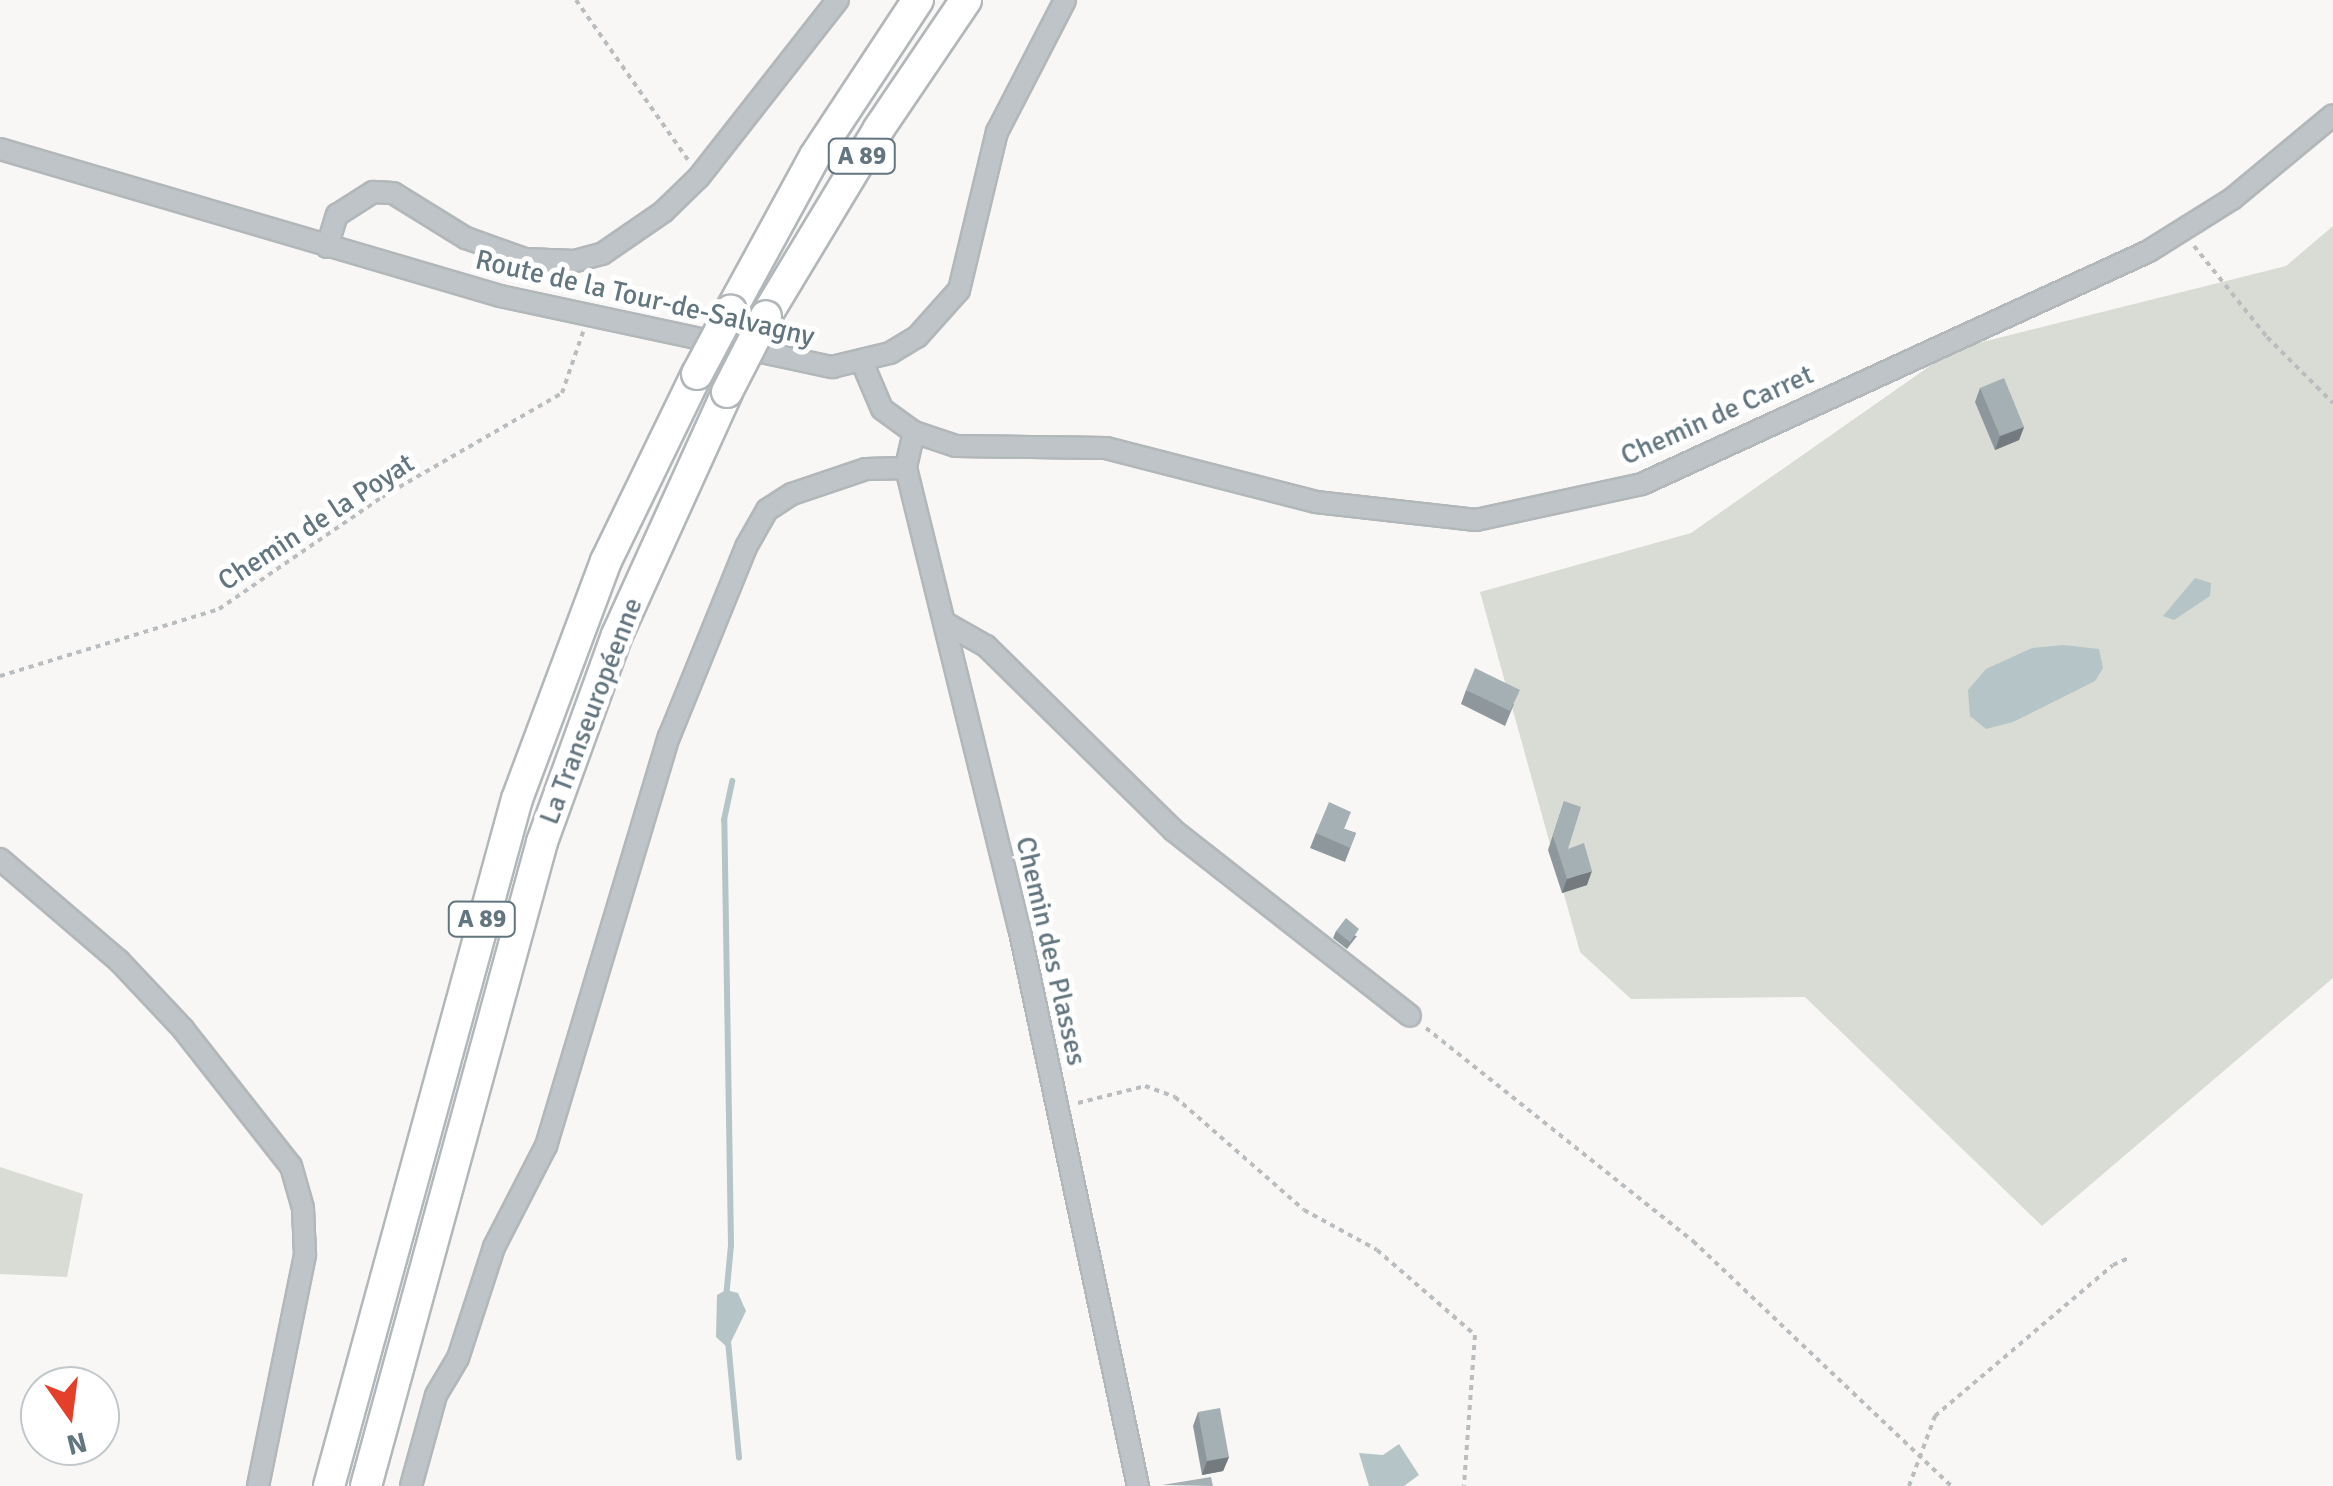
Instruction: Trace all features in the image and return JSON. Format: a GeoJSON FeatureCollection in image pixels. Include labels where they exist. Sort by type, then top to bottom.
{"type":"FeatureCollection","features":[{"type":"Feature","properties":{"kind":"highway","name":"La Transeuropéenne"},"geometry":{"type":"LineString","coordinates":[[329,1486],[518,800],[606,560],[697,374],[816,156],[918,0]]}},
{"type":"Feature","properties":{"kind":"highway","name":"La Transeuropéenne"},"geometry":{"type":"LineString","coordinates":[[366,1486],[542,842],[617,634],[766,316],[878,130],[966,0]]}},
{"type":"Feature","properties":{"kind":"street"},"geometry":{"type":"LineString","coordinates":[[327,248],[337,215],[373,192],[394,193],[494,250],[576,261],[625,241],[699,178],[838,0]]}},
{"type":"Feature","properties":{"kind":"street","name":"Route de la Tour-de-Salvagny"},"geometry":{"type":"LineString","coordinates":[[0,149],[327,248],[586,315],[791,363],[862,362],[918,336],[959,290],[997,132],[1065,0]]}},
{"type":"Feature","properties":{"kind":"street","name":"Chemin de Carret"},"geometry":{"type":"LineString","coordinates":[[862,362],[882,410],[914,432],[956,446],[1106,448],[1316,502],[1476,520],[1642,484],[2149,251],[2232,199],[2333,115]]}},
{"type":"Feature","properties":{"kind":"street","name":"Chemin des Plasses"},"geometry":{"type":"LineString","coordinates":[[914,432],[906,468],[947,624],[1056,1100],[1138,1486]]}},
{"type":"Feature","properties":{"kind":"street"},"geometry":{"type":"LineString","coordinates":[[412,1486],[436,1395],[458,1358],[494,1247],[546,1146],[669,737],[746,546],[767,510],[792,494],[866,469],[906,468]]}},
{"type":"Feature","properties":{"kind":"street"},"geometry":{"type":"LineString","coordinates":[[947,624],[986,646],[1215,865],[1410,1016]]}},
{"type":"Feature","properties":{"kind":"street"},"geometry":{"type":"LineString","coordinates":[[0,859],[119,961],[183,1028],[291,1166],[303,1208],[305,1255],[258,1486]]}},
{"type":"Feature","properties":{"kind":"path"},"geometry":{"type":"LineString","coordinates":[[576,0],[699,178]]}},
{"type":"Feature","properties":{"kind":"path"},"geometry":{"type":"LineString","coordinates":[[2182,230],[2267,336],[2333,403]]}},
{"type":"Feature","properties":{"kind":"path","name":"Chemin de la Poyat"},"geometry":{"type":"LineString","coordinates":[[0,676],[219,609],[382,497],[562,393],[586,315]]}},
{"type":"Feature","properties":{"kind":"path"},"geometry":{"type":"LineString","coordinates":[[1410,1016],[1693,1241],[1951,1486]]}},
{"type":"Feature","properties":{"kind":"path"},"geometry":{"type":"LineString","coordinates":[[1056,1100],[1086,1103],[1146,1086],[1175,1097],[1304,1210],[1377,1250],[1475,1335],[1464,1486]]}},
{"type":"Feature","properties":{"kind":"path"},"geometry":{"type":"LineString","coordinates":[[1909,1486],[1936,1416],[2113,1266],[2132,1257]]}},
{"type":"Feature","properties":{"kind":"shaded area"},"geometry":{"type":"Polygon","coordinates":[[[2333,226],[2333,978],[2042,1226],[1805,997],[1631,999],[1580,952],[1480,592],[1691,533],[1954,349],[2286,266],[2333,226]]]}},
{"type":"Feature","properties":{"kind":"shaded area"},"geometry":{"type":"Polygon","coordinates":[[[2195,578],[2211,583],[2210,596],[2174,620],[2163,616],[2195,578]]]}},
{"type":"Feature","properties":{"kind":"shaded area"},"geometry":{"type":"Polygon","coordinates":[[[2063,645],[2099,649],[2103,668],[2095,681],[2013,722],[1986,729],[1970,716],[1968,690],[1986,669],[2032,648],[2063,645]]]}},
{"type":"Feature","properties":{"kind":"shaded area"},"geometry":{"type":"Polygon","coordinates":[[[0,1167],[83,1194],[67,1277],[0,1274],[0,1167]]]}},
{"type":"Feature","properties":{"kind":"shaded area"},"geometry":{"type":"Polygon","coordinates":[[[726,1290],[738,1293],[746,1311],[728,1348],[716,1337],[717,1295],[726,1290]]]}},
{"type":"Feature","properties":{"kind":"shaded area"},"geometry":{"type":"Polygon","coordinates":[[[1399,1444],[1419,1475],[1404,1486],[1369,1486],[1359,1453],[1383,1455],[1399,1444]]]}},
{"type":"Feature","properties":{"kind":"building"},"geometry":{"type":"Polygon","coordinates":[[[2004,378],[2024,427],[2000,436],[1980,388],[2004,378]]]}},
{"type":"Feature","properties":{"kind":"building"},"geometry":{"type":"Polygon","coordinates":[[[1475,668],[1520,690],[1510,711],[1466,690],[1475,668]]]}},
{"type":"Feature","properties":{"kind":"building"},"geometry":{"type":"Polygon","coordinates":[[[1564,801],[1581,807],[1568,849],[1584,843],[1592,871],[1567,879],[1553,836],[1564,801]]]}},
{"type":"Feature","properties":{"kind":"building"},"geometry":{"type":"Polygon","coordinates":[[[1329,802],[1351,812],[1344,829],[1356,833],[1350,848],[1316,833],[1329,802]]]}},
{"type":"Feature","properties":{"kind":"building"},"geometry":{"type":"Polygon","coordinates":[[[1346,918],[1359,929],[1350,942],[1336,931],[1346,918]]]}},
{"type":"Feature","properties":{"kind":"building"},"geometry":{"type":"Polygon","coordinates":[[[1220,1408],[1229,1457],[1207,1461],[1198,1412],[1220,1408]]]}},
{"type":"Feature","properties":{"kind":"building"},"geometry":{"type":"Polygon","coordinates":[[[1211,1477],[1213,1486],[1162,1485],[1211,1477]]]}},
{"type":"Feature","properties":{"kind":"waterway"},"geometry":{"type":"LineString","coordinates":[[726,1298],[731,1245],[724,820],[732,781]]}},
{"type":"Feature","properties":{"kind":"waterway"},"geometry":{"type":"LineString","coordinates":[[728,1341],[739,1457]]}}]}
